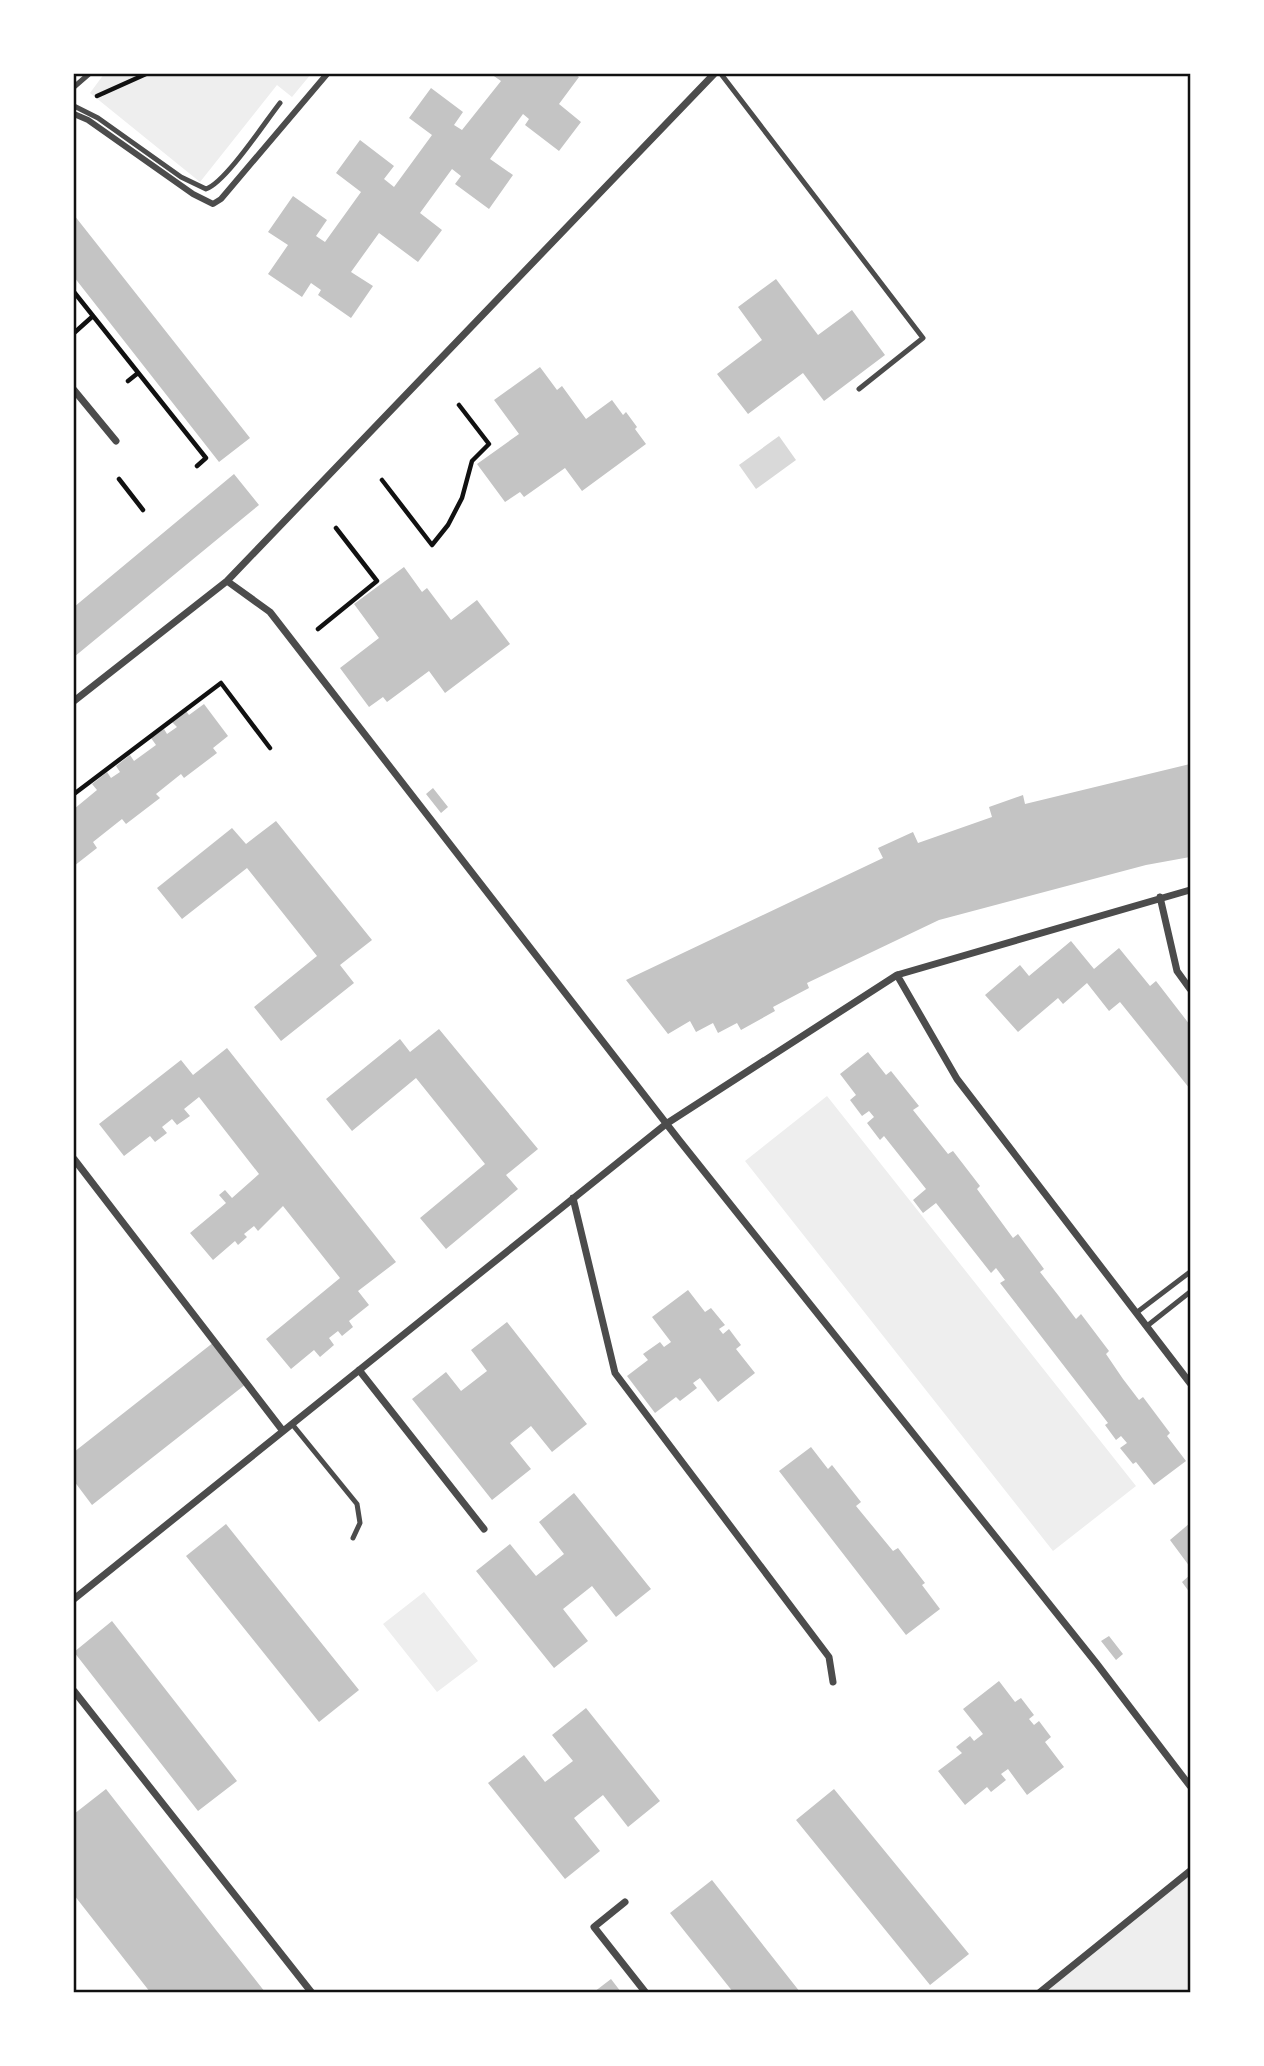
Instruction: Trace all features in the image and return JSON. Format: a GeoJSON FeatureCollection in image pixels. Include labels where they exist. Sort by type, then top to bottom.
{"type":"FeatureCollection","features":[{"type":"Feature","properties":{"kind":"street"},"geometry":{"type":"LineString","coordinates":[[74,114],[88,120],[193,194],[213,204],[221,199],[327,74]]}},
{"type":"Feature","properties":{"kind":"street"},"geometry":{"type":"LineString","coordinates":[[74,701],[227,581],[713,74]]}},
{"type":"Feature","properties":{"kind":"street"},"geometry":{"type":"LineString","coordinates":[[74,390],[116,441]]}},
{"type":"Feature","properties":{"kind":"street"},"geometry":{"type":"LineString","coordinates":[[227,581],[270,612],[666,1124],[1191,1786]]}},
{"type":"Feature","properties":{"kind":"street"},"geometry":{"type":"LineString","coordinates":[[74,1599],[666,1124],[897,975],[1191,890]]}},
{"type":"Feature","properties":{"kind":"street"},"geometry":{"type":"LineString","coordinates":[[1160,897],[1177,971],[1191,989]]}},
{"type":"Feature","properties":{"kind":"street"},"geometry":{"type":"LineString","coordinates":[[897,975],[957,1079],[1191,1383]]}},
{"type":"Feature","properties":{"kind":"street"},"geometry":{"type":"LineString","coordinates":[[74,1159],[283,1431]]}},
{"type":"Feature","properties":{"kind":"street"},"geometry":{"type":"LineString","coordinates":[[573,1198],[615,1373],[829,1657],[834,1682]]}},
{"type":"Feature","properties":{"kind":"street"},"geometry":{"type":"LineString","coordinates":[[359,1370],[484,1529]]}},
{"type":"Feature","properties":{"kind":"street"},"geometry":{"type":"LineString","coordinates":[[74,1691],[312,1993]]}},
{"type":"Feature","properties":{"kind":"street"},"geometry":{"type":"LineString","coordinates":[[1039,1993],[1191,1871]]}},
{"type":"Feature","properties":{"kind":"street"},"geometry":{"type":"LineString","coordinates":[[625,1902],[594,1927],[646,1993]]}},
{"type":"Feature","properties":{"kind":"lane"},"geometry":{"type":"LineString","coordinates":[[74,87],[89,74]]}},
{"type":"Feature","properties":{"kind":"lane"},"geometry":{"type":"LineString","coordinates":[[721,74],[923,338],[859,389]]}},
{"type":"Feature","properties":{"kind":"lane"},"geometry":{"type":"LineString","coordinates":[[74,106],[98,118],[181,177],[206,189],[214,186],[280,103]]}},
{"type":"Feature","properties":{"kind":"lane"},"geometry":{"type":"LineString","coordinates":[[1136,1313],[1191,1272]]}},
{"type":"Feature","properties":{"kind":"lane"},"geometry":{"type":"LineString","coordinates":[[1147,1326],[1191,1292]]}},
{"type":"Feature","properties":{"kind":"lane"},"geometry":{"type":"LineString","coordinates":[[292,1424],[357,1504],[360,1523],[353,1538]]}},
{"type":"Feature","properties":{"kind":"path"},"geometry":{"type":"LineString","coordinates":[[94,97],[146,74]]}},
{"type":"Feature","properties":{"kind":"path"},"geometry":{"type":"LineString","coordinates":[[74,292],[206,458],[197,466]]}},
{"type":"Feature","properties":{"kind":"path"},"geometry":{"type":"LineString","coordinates":[[74,333],[93,316]]}},
{"type":"Feature","properties":{"kind":"path"},"geometry":{"type":"LineString","coordinates":[[128,380],[138,373]]}},
{"type":"Feature","properties":{"kind":"path"},"geometry":{"type":"LineString","coordinates":[[382,480],[432,545],[448,524],[462,498],[472,461],[489,444],[459,405]]}},
{"type":"Feature","properties":{"kind":"path"},"geometry":{"type":"LineString","coordinates":[[119,479],[143,510]]}},
{"type":"Feature","properties":{"kind":"path"},"geometry":{"type":"LineString","coordinates":[[318,628],[377,581],[336,528]]}},
{"type":"Feature","properties":{"kind":"path"},"geometry":{"type":"LineString","coordinates":[[74,794],[221,683],[270,748]]}},
{"type":"Feature","properties":{"kind":"shaded area"},"geometry":{"type":"Polygon","coordinates":[[[104,74],[311,74],[292,97],[277,85],[200,182],[90,93],[104,74]]]}},
{"type":"Feature","properties":{"kind":"shaded area"},"geometry":{"type":"Polygon","coordinates":[[[779,436],[796,460],[756,489],[739,465],[779,436]]]}},
{"type":"Feature","properties":{"kind":"shaded area"},"geometry":{"type":"Polygon","coordinates":[[[827,1096],[1136,1486],[1053,1551],[745,1161],[827,1096]]]}},
{"type":"Feature","properties":{"kind":"shaded area"},"geometry":{"type":"Polygon","coordinates":[[[424,1592],[478,1661],[437,1692],[383,1624],[424,1592]]]}},
{"type":"Feature","properties":{"kind":"shaded area"},"geometry":{"type":"Polygon","coordinates":[[[1190,1871],[1190,1992],[1039,1992],[1190,1871]]]}},
{"type":"Feature","properties":{"kind":"building"},"geometry":{"type":"Polygon","coordinates":[[[491,74],[574,74],[579,77],[559,104],[581,122],[559,151],[525,125],[529,119],[523,114],[490,159],[513,175],[489,209],[455,184],[461,176],[452,169],[420,213],[442,230],[418,262],[379,233],[351,272],[373,286],[351,318],[318,295],[321,290],[311,283],[302,297],[268,274],[288,245],[268,232],[293,196],[327,220],[316,236],[325,242],[361,192],[336,173],[360,140],[394,166],[384,179],[394,187],[432,135],[409,118],[431,88],[463,112],[454,125],[462,130],[501,81],[491,74]]]}},
{"type":"Feature","properties":{"kind":"building"},"geometry":{"type":"Polygon","coordinates":[[[74,215],[250,438],[219,462],[74,277],[74,215]]]}},
{"type":"Feature","properties":{"kind":"building"},"geometry":{"type":"Polygon","coordinates":[[[776,279],[818,335],[852,310],[885,355],[824,401],[803,373],[748,414],[717,374],[762,340],[738,307],[776,279]]]}},
{"type":"Feature","properties":{"kind":"building"},"geometry":{"type":"Polygon","coordinates":[[[540,367],[557,390],[562,386],[586,419],[612,400],[623,415],[626,412],[646,444],[582,491],[565,468],[524,497],[520,492],[505,502],[477,464],[519,434],[494,400],[540,367]]]}},
{"type":"Feature","properties":{"kind":"building"},"geometry":{"type":"Polygon","coordinates":[[[234,474],[259,505],[74,657],[74,607],[234,474]]]}},
{"type":"Feature","properties":{"kind":"building"},"geometry":{"type":"Polygon","coordinates":[[[404,567],[422,592],[427,588],[451,620],[477,600],[510,644],[445,693],[429,671],[387,702],[383,697],[369,707],[340,668],[379,638],[354,604],[404,567]]]}},
{"type":"Feature","properties":{"kind":"building"},"geometry":{"type":"Polygon","coordinates":[[[204,704],[228,736],[213,748],[217,753],[184,778],[181,774],[156,794],[160,798],[126,824],[122,819],[93,842],[97,848],[74,866],[74,809],[97,790],[92,784],[107,772],[111,778],[120,772],[116,766],[130,755],[134,761],[156,745],[151,738],[164,729],[167,734],[177,727],[172,722],[186,711],[189,715],[204,704]]]}},
{"type":"Feature","properties":{"kind":"building"},"geometry":{"type":"Polygon","coordinates":[[[1190,764],[1190,857],[1146,865],[939,920],[807,983],[809,988],[773,1007],[775,1011],[741,1030],[737,1023],[718,1033],[713,1023],[696,1032],[690,1021],[668,1034],[626,980],[883,858],[878,848],[913,832],[918,843],[992,817],[989,807],[1023,795],[1025,804],[1190,764]]]}},
{"type":"Feature","properties":{"kind":"building"},"geometry":{"type":"Polygon","coordinates":[[[433,788],[448,807],[441,813],[426,794],[433,788]]]}},
{"type":"Feature","properties":{"kind":"building"},"geometry":{"type":"Polygon","coordinates":[[[276,821],[372,940],[340,965],[354,983],[281,1041],[254,1007],[317,956],[247,868],[182,919],[157,888],[232,828],[246,844],[276,821]]]}},
{"type":"Feature","properties":{"kind":"building"},"geometry":{"type":"Polygon","coordinates":[[[1071,941],[1094,969],[1119,948],[1150,986],[1156,981],[1190,1025],[1190,1089],[1120,1002],[1109,1011],[1087,983],[1063,1004],[1058,998],[1018,1032],[985,995],[1020,965],[1029,976],[1071,941]]]}},
{"type":"Feature","properties":{"kind":"building"},"geometry":{"type":"Polygon","coordinates":[[[439,1029],[538,1149],[506,1175],[518,1189],[446,1249],[420,1218],[485,1164],[416,1078],[352,1131],[326,1099],[400,1039],[410,1052],[439,1029]]]}},
{"type":"Feature","properties":{"kind":"building"},"geometry":{"type":"Polygon","coordinates":[[[227,1048],[396,1262],[358,1291],[369,1305],[349,1321],[353,1327],[342,1336],[338,1331],[329,1338],[334,1345],[320,1357],[314,1350],[291,1369],[266,1339],[340,1278],[283,1206],[258,1231],[254,1226],[244,1234],[247,1237],[238,1245],[235,1241],[213,1260],[190,1233],[226,1203],[219,1195],[225,1190],[232,1198],[259,1174],[199,1097],[184,1109],[190,1116],[177,1125],[172,1119],[162,1127],[167,1133],[155,1142],[150,1136],[124,1156],[99,1124],[181,1060],[193,1075],[227,1048]]]}},
{"type":"Feature","properties":{"kind":"building"},"geometry":{"type":"Polygon","coordinates":[[[868,1052],[886,1075],[891,1071],[919,1106],[913,1110],[948,1154],[953,1151],[980,1186],[977,1189],[1013,1238],[1018,1234],[1044,1269],[1040,1272],[1076,1319],[1081,1314],[1109,1351],[1106,1354],[1123,1379],[1139,1400],[1143,1397],[1170,1433],[1167,1436],[1186,1461],[1154,1485],[1136,1462],[1133,1464],[1120,1448],[1127,1443],[1121,1436],[1116,1440],[1105,1425],[1108,1423],[1000,1283],[1005,1280],[996,1268],[991,1273],[936,1203],[923,1213],[913,1200],[926,1189],[884,1136],[880,1140],[867,1123],[874,1117],[869,1111],[862,1116],[850,1100],[856,1095],[840,1074],[868,1052]]]}},
{"type":"Feature","properties":{"kind":"building"},"geometry":{"type":"Polygon","coordinates":[[[688,1290],[705,1312],[711,1308],[725,1325],[719,1329],[723,1334],[729,1329],[741,1345],[736,1349],[755,1373],[718,1402],[700,1378],[693,1383],[697,1388],[680,1401],[676,1397],[655,1413],[627,1376],[648,1360],[643,1354],[660,1342],[664,1347],[671,1342],[652,1317],[688,1290]]]}},
{"type":"Feature","properties":{"kind":"building"},"geometry":{"type":"Polygon","coordinates":[[[507,1322],[587,1424],[552,1452],[531,1426],[510,1443],[531,1469],[492,1500],[412,1399],[446,1372],[461,1391],[487,1371],[471,1350],[507,1322]]]}},
{"type":"Feature","properties":{"kind":"building"},"geometry":{"type":"Polygon","coordinates":[[[214,1342],[246,1384],[92,1505],[74,1481],[74,1452],[214,1342]]]}},
{"type":"Feature","properties":{"kind":"building"},"geometry":{"type":"Polygon","coordinates":[[[811,1447],[828,1469],[832,1465],[861,1502],[856,1506],[893,1551],[898,1548],[925,1583],[922,1585],[940,1609],[906,1635],[779,1471],[811,1447]]]}},
{"type":"Feature","properties":{"kind":"building"},"geometry":{"type":"Polygon","coordinates":[[[574,1493],[651,1589],[616,1617],[592,1586],[563,1609],[588,1641],[554,1668],[476,1571],[510,1544],[536,1576],[564,1554],[539,1522],[574,1493]]]}},
{"type":"Feature","properties":{"kind":"building"},"geometry":{"type":"Polygon","coordinates":[[[1190,1523],[1190,1567],[1170,1540],[1190,1523]]]}},
{"type":"Feature","properties":{"kind":"building"},"geometry":{"type":"Polygon","coordinates":[[[226,1524],[359,1690],[319,1722],[186,1556],[226,1524]]]}},
{"type":"Feature","properties":{"kind":"building"},"geometry":{"type":"Polygon","coordinates":[[[1190,1575],[1190,1593],[1182,1582],[1190,1575]]]}},
{"type":"Feature","properties":{"kind":"building"},"geometry":{"type":"Polygon","coordinates":[[[112,1621],[237,1781],[198,1811],[74,1652],[112,1621]]]}},
{"type":"Feature","properties":{"kind":"building"},"geometry":{"type":"Polygon","coordinates":[[[1109,1636],[1123,1654],[1116,1660],[1101,1641],[1109,1636]]]}},
{"type":"Feature","properties":{"kind":"building"},"geometry":{"type":"Polygon","coordinates":[[[999,1681],[1015,1702],[1021,1698],[1034,1715],[1029,1719],[1034,1725],[1039,1721],[1051,1737],[1045,1742],[1064,1767],[1027,1795],[1008,1769],[1001,1774],[1006,1780],[991,1792],[987,1787],[965,1805],[938,1771],[962,1753],[956,1747],[970,1736],[974,1741],[983,1734],[963,1709],[999,1681]]]}},
{"type":"Feature","properties":{"kind":"building"},"geometry":{"type":"Polygon","coordinates":[[[586,1708],[660,1801],[628,1827],[603,1795],[574,1818],[600,1851],[565,1879],[488,1783],[524,1755],[545,1782],[573,1761],[552,1735],[586,1708]]]}},
{"type":"Feature","properties":{"kind":"building"},"geometry":{"type":"Polygon","coordinates":[[[106,1789],[265,1992],[150,1992],[74,1895],[74,1814],[106,1789]]]}},
{"type":"Feature","properties":{"kind":"building"},"geometry":{"type":"Polygon","coordinates":[[[834,1789],[969,1954],[930,1985],[796,1820],[834,1789]]]}},
{"type":"Feature","properties":{"kind":"building"},"geometry":{"type":"Polygon","coordinates":[[[712,1880],[800,1992],[733,1992],[670,1913],[712,1880]]]}},
{"type":"Feature","properties":{"kind":"building"},"geometry":{"type":"Polygon","coordinates":[[[611,1979],[621,1992],[594,1992],[611,1979]]]}}]}
